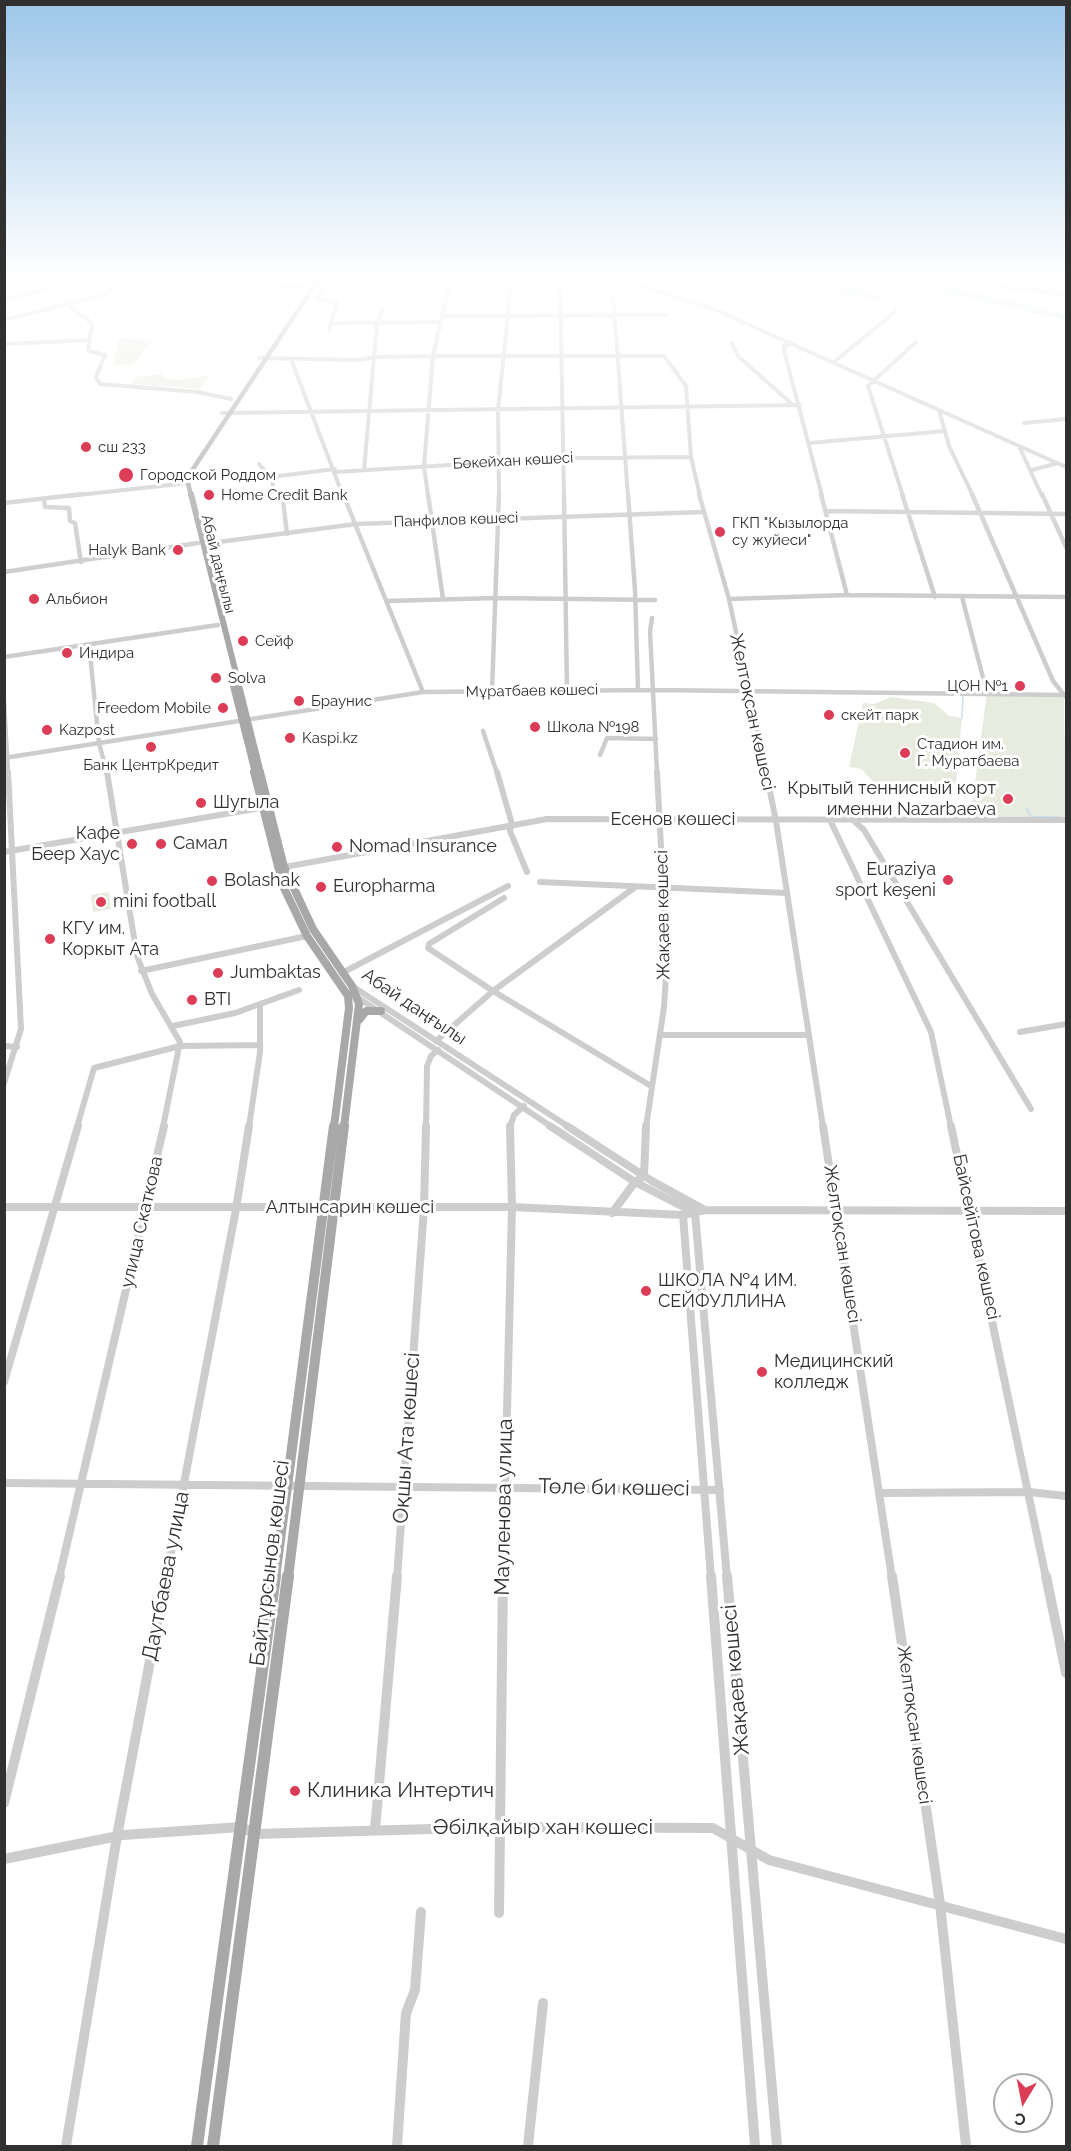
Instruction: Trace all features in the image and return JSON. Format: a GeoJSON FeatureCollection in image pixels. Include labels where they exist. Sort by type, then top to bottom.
{"type":"FeatureCollection","features":[{"type":"Feature","properties":{"kind":"main road"},"geometry":{"type":"LineString","coordinates":[[247,377],[184,470],[181,479],[186,483],[189,472],[250,377]]}},
{"type":"Feature","properties":{"kind":"main road","name":"Абай даңғылы"},"geometry":{"type":"LineString","coordinates":[[186,483],[281,868],[308,932],[348,987]]}},
{"type":"Feature","properties":{"kind":"main road","name":"Абай даңғылы"},"geometry":{"type":"LineString","coordinates":[[201,543],[218,625],[244,720]]}},
{"type":"Feature","properties":{"kind":"main road","name":"Абай даңғылы"},"geometry":{"type":"LineString","coordinates":[[308,932],[342,973],[348,987]]}},
{"type":"Feature","properties":{"kind":"main road","name":"Байтұрсынов көшесі"},"geometry":{"type":"LineString","coordinates":[[328,1207],[357,1023],[357,998],[348,987]]}},
{"type":"Feature","properties":{"kind":"main road","name":"Байтұрсынов көшесі"},"geometry":{"type":"LineString","coordinates":[[213,2146],[256,1833],[294,1484],[328,1207],[349,1008],[348,987]]}},
{"type":"Feature","properties":{"kind":"main road"},"geometry":{"type":"LineString","coordinates":[[357,1023],[366,1011],[381,1011]]}},
{"type":"Feature","properties":{"kind":"main road","name":"Байтұрсынов көшесі"},"geometry":{"type":"LineString","coordinates":[[196,2146],[241,1827],[294,1484]]}},
{"type":"Feature","properties":{"kind":"street"},"geometry":{"type":"LineString","coordinates":[[96,377],[100,384],[197,392],[231,399]]}},
{"type":"Feature","properties":{"kind":"street"},"geometry":{"type":"LineString","coordinates":[[299,377],[309,402],[309,412],[335,471],[423,692]]}},
{"type":"Feature","properties":{"kind":"street"},"geometry":{"type":"LineString","coordinates":[[364,470],[372,377]]}},
{"type":"Feature","properties":{"kind":"street"},"geometry":{"type":"LineString","coordinates":[[430,377],[426,411],[424,466],[443,599]]}},
{"type":"Feature","properties":{"kind":"street"},"geometry":{"type":"LineString","coordinates":[[492,691],[499,518],[498,410],[502,377]]}},
{"type":"Feature","properties":{"kind":"street"},"geometry":{"type":"LineString","coordinates":[[561,377],[567,690]]}},
{"type":"Feature","properties":{"kind":"street"},"geometry":{"type":"LineString","coordinates":[[620,377],[636,600],[638,690]]}},
{"type":"Feature","properties":{"kind":"street","name":"Желтоқсан көшесі"},"geometry":{"type":"LineString","coordinates":[[680,377],[686,386],[691,457],[703,512],[729,599],[776,821],[880,1493],[940,1904],[966,2146]]}},
{"type":"Feature","properties":{"kind":"street"},"geometry":{"type":"LineString","coordinates":[[762,377],[793,405]]}},
{"type":"Feature","properties":{"kind":"street"},"geometry":{"type":"LineString","coordinates":[[792,377],[847,595]]}},
{"type":"Feature","properties":{"kind":"street"},"geometry":{"type":"LineString","coordinates":[[869,377],[1066,467]]}},
{"type":"Feature","properties":{"kind":"street"},"geometry":{"type":"LineString","coordinates":[[878,377],[868,386],[935,597]]}},
{"type":"Feature","properties":{"kind":"street"},"geometry":{"type":"LineString","coordinates":[[222,413],[800,405]]}},
{"type":"Feature","properties":{"kind":"street"},"geometry":{"type":"LineString","coordinates":[[939,410],[948,446],[981,514],[1015,598],[1053,681],[1066,696]]}},
{"type":"Feature","properties":{"kind":"street"},"geometry":{"type":"LineString","coordinates":[[1024,423],[1066,419]]}},
{"type":"Feature","properties":{"kind":"street"},"geometry":{"type":"LineString","coordinates":[[810,443],[945,431]]}},
{"type":"Feature","properties":{"kind":"street"},"geometry":{"type":"LineString","coordinates":[[1018,445],[1053,514],[1066,546]]}},
{"type":"Feature","properties":{"kind":"street","name":"Бөкейхан көшесі"},"geometry":{"type":"LineString","coordinates":[[271,477],[335,471],[562,458],[691,457]]}},
{"type":"Feature","properties":{"kind":"street"},"geometry":{"type":"LineString","coordinates":[[1032,470],[1058,463]]}},
{"type":"Feature","properties":{"kind":"street"},"geometry":{"type":"LineString","coordinates":[[259,464],[271,477],[274,492],[283,501],[287,534]]}},
{"type":"Feature","properties":{"kind":"street"},"geometry":{"type":"LineString","coordinates":[[6,502],[186,483]]}},
{"type":"Feature","properties":{"kind":"street"},"geometry":{"type":"LineString","coordinates":[[4,572],[81,562],[75,523],[70,521],[69,508],[65,506],[45,507],[44,498]]}},
{"type":"Feature","properties":{"kind":"street"},"geometry":{"type":"LineString","coordinates":[[826,511],[1066,514]]}},
{"type":"Feature","properties":{"kind":"street","name":"Панфилов көшесі"},"geometry":{"type":"LineString","coordinates":[[81,562],[201,543],[356,524],[703,512]]}},
{"type":"Feature","properties":{"kind":"street"},"geometry":{"type":"LineString","coordinates":[[729,599],[847,595],[1066,597]]}},
{"type":"Feature","properties":{"kind":"street"},"geometry":{"type":"LineString","coordinates":[[962,597],[987,693]]}},
{"type":"Feature","properties":{"kind":"street"},"geometry":{"type":"LineString","coordinates":[[387,601],[496,598],[655,600]]}},
{"type":"Feature","properties":{"kind":"street","name":"Жақаев көшесі"},"geometry":{"type":"LineString","coordinates":[[644,1176],[646,1118],[660,1035],[667,960],[650,631],[652,618]]}},
{"type":"Feature","properties":{"kind":"street"},"geometry":{"type":"LineString","coordinates":[[4,657],[218,625]]}},
{"type":"Feature","properties":{"kind":"street"},"geometry":{"type":"LineString","coordinates":[[89,644],[99,743],[118,832],[141,971],[173,1026],[180,1046]]}},
{"type":"Feature","properties":{"kind":"street","name":"Мұратбаев көшесі"},"geometry":{"type":"LineString","coordinates":[[6,757],[423,692],[747,690],[1066,696]]}},
{"type":"Feature","properties":{"kind":"street"},"geometry":{"type":"LineString","coordinates":[[4,700],[14,850],[21,1029],[4,1083]]}},
{"type":"Feature","properties":{"kind":"street"},"geometry":{"type":"LineString","coordinates":[[483,731],[512,824],[510,831],[527,872]]}},
{"type":"Feature","properties":{"kind":"street"},"geometry":{"type":"LineString","coordinates":[[600,755],[607,738],[620,736],[656,739]]}},
{"type":"Feature","properties":{"kind":"street"},"geometry":{"type":"LineString","coordinates":[[4,852],[265,807]]}},
{"type":"Feature","properties":{"kind":"street","name":"Есенов көшесі"},"geometry":{"type":"LineString","coordinates":[[281,868],[547,819],[1066,820]]}},
{"type":"Feature","properties":{"kind":"street","name":"Байсейітова көшесі"},"geometry":{"type":"LineString","coordinates":[[831,820],[931,1032],[1066,1673]]}},
{"type":"Feature","properties":{"kind":"street"},"geometry":{"type":"LineString","coordinates":[[853,820],[864,830],[1031,1109]]}},
{"type":"Feature","properties":{"kind":"street"},"geometry":{"type":"LineString","coordinates":[[540,882],[664,890],[787,893]]}},
{"type":"Feature","properties":{"kind":"street"},"geometry":{"type":"LineString","coordinates":[[342,973],[508,886]]}},
{"type":"Feature","properties":{"kind":"street"},"geometry":{"type":"LineString","coordinates":[[437,1045],[494,991],[634,888]]}},
{"type":"Feature","properties":{"kind":"street"},"geometry":{"type":"LineString","coordinates":[[504,898],[427,945],[494,991],[651,1086]]}},
{"type":"Feature","properties":{"kind":"street"},"geometry":{"type":"LineString","coordinates":[[141,971],[261,948],[308,932]]}},
{"type":"Feature","properties":{"kind":"street","name":"Абай даңғылы"},"geometry":{"type":"LineString","coordinates":[[348,987],[644,1176],[705,1210]]}},
{"type":"Feature","properties":{"kind":"street"},"geometry":{"type":"LineString","coordinates":[[173,1026],[235,1013],[299,990]]}},
{"type":"Feature","properties":{"kind":"street","name":"Абай даңғылы"},"geometry":{"type":"LineString","coordinates":[[357,998],[437,1045],[635,1182],[695,1213]]}},
{"type":"Feature","properties":{"kind":"street","name":"Даутбаева улица"},"geometry":{"type":"LineString","coordinates":[[66,2146],[117,1836],[236,1209],[260,1045],[260,1005]]}},
{"type":"Feature","properties":{"kind":"street"},"geometry":{"type":"LineString","coordinates":[[1020,1032],[1066,1024]]}},
{"type":"Feature","properties":{"kind":"street"},"geometry":{"type":"LineString","coordinates":[[660,1035],[809,1035]]}},
{"type":"Feature","properties":{"kind":"street"},"geometry":{"type":"LineString","coordinates":[[4,1382],[94,1068],[180,1046],[260,1045]]}},
{"type":"Feature","properties":{"kind":"street","name":"Оқшы Ата көшесі"},"geometry":{"type":"LineString","coordinates":[[375,1830],[394,1618],[424,1208],[428,1066],[437,1045]]}},
{"type":"Feature","properties":{"kind":"street"},"geometry":{"type":"LineString","coordinates":[[4,1046],[16,1047]]}},
{"type":"Feature","properties":{"kind":"street","name":"улица Скаткова"},"geometry":{"type":"LineString","coordinates":[[4,1803],[83,1482],[180,1046]]}},
{"type":"Feature","properties":{"kind":"street","name":"Мауленова улица"},"geometry":{"type":"LineString","coordinates":[[499,1913],[504,1487],[512,1207],[509,1129],[514,1114],[524,1106]]}},
{"type":"Feature","properties":{"kind":"street"},"geometry":{"type":"LineString","coordinates":[[612,1213],[635,1182],[644,1176]]}},
{"type":"Feature","properties":{"kind":"street","name":"Алтынсарин көшесі"},"geometry":{"type":"LineString","coordinates":[[4,1207],[236,1209],[512,1207],[683,1215],[705,1210]]}},
{"type":"Feature","properties":{"kind":"street"},"geometry":{"type":"LineString","coordinates":[[705,1210],[1066,1211]]}},
{"type":"Feature","properties":{"kind":"street","name":"Жақаев көшесі"},"geometry":{"type":"LineString","coordinates":[[695,1213],[777,2146]]}},
{"type":"Feature","properties":{"kind":"street","name":"Жақаев көшесі"},"geometry":{"type":"LineString","coordinates":[[683,1215],[755,2146]]}},
{"type":"Feature","properties":{"kind":"street","name":"Төле би көшесі"},"geometry":{"type":"LineString","coordinates":[[4,1483],[403,1485],[720,1490]]}},
{"type":"Feature","properties":{"kind":"street"},"geometry":{"type":"LineString","coordinates":[[880,1493],[1029,1492],[1066,1496]]}},
{"type":"Feature","properties":{"kind":"street","name":"Әбілқайыр хан көшесі"},"geometry":{"type":"LineString","coordinates":[[4,1859],[117,1836],[241,1827],[256,1833],[501,1827],[713,1828],[769,1860],[940,1904],[1066,1940]]}},
{"type":"Feature","properties":{"kind":"street"},"geometry":{"type":"LineString","coordinates":[[397,2146],[406,2013],[415,1990],[421,1912]]}},
{"type":"Feature","properties":{"kind":"street"},"geometry":{"type":"LineString","coordinates":[[528,2146],[543,2003]]}},
{"type":"Feature","properties":{"kind":"shaded area"},"geometry":{"type":"Polygon","coordinates":[[[137,377],[181,380],[208,377],[200,389],[131,384],[137,377]]]}},
{"type":"Feature","properties":{"kind":"shaded area"},"geometry":{"type":"Polygon","coordinates":[[[987,693],[1064,695],[1066,820],[970,820],[987,693]]]}},
{"type":"Feature","properties":{"kind":"shaded area","name":"Стадион им. Г. Муратбаева"},"geometry":{"type":"Polygon","coordinates":[[[891,697],[934,703],[949,716],[962,718],[956,784],[942,782],[923,792],[905,791],[876,784],[861,769],[849,767],[863,703],[874,704],[891,697]]]}},
{"type":"Feature","properties":{"kind":"shaded area","name":"mini football"},"geometry":{"type":"Polygon","coordinates":[[[109,892],[111,909],[93,912],[91,895],[109,892]]]}},
{"type":"Feature","properties":{"kind":"waterway"},"geometry":{"type":"LineString","coordinates":[[962,718],[963,695]]}},
{"type":"Feature","properties":{"kind":"waterway"},"geometry":{"type":"LineString","coordinates":[[1027,809],[1031,817],[1058,817]]}},
{"type":"Feature","properties":{"kind":"place","name":"сш 233"},"geometry":{"type":"Point","coordinates":[86,447]}},
{"type":"Feature","properties":{"kind":"place","name":"Городской Роддом"},"geometry":{"type":"Point","coordinates":[126,475]}},
{"type":"Feature","properties":{"kind":"place","name":"Home Credit Bank"},"geometry":{"type":"Point","coordinates":[209,495]}},
{"type":"Feature","properties":{"kind":"place","name":"ГКП \"Кызылорда су жуйеси\""},"geometry":{"type":"Point","coordinates":[720,532]}},
{"type":"Feature","properties":{"kind":"place","name":"Halyk Bank"},"geometry":{"type":"Point","coordinates":[178,550]}},
{"type":"Feature","properties":{"kind":"place","name":"Альбион"},"geometry":{"type":"Point","coordinates":[34,599]}},
{"type":"Feature","properties":{"kind":"place","name":"Сейф"},"geometry":{"type":"Point","coordinates":[243,641]}},
{"type":"Feature","properties":{"kind":"place","name":"Индира"},"geometry":{"type":"Point","coordinates":[67,653]}},
{"type":"Feature","properties":{"kind":"place","name":"Solva"},"geometry":{"type":"Point","coordinates":[216,678]}},
{"type":"Feature","properties":{"kind":"place","name":"ЦОН №1"},"geometry":{"type":"Point","coordinates":[1020,686]}},
{"type":"Feature","properties":{"kind":"place","name":"Браунис"},"geometry":{"type":"Point","coordinates":[299,701]}},
{"type":"Feature","properties":{"kind":"place","name":"Freedom Mobile"},"geometry":{"type":"Point","coordinates":[223,708]}},
{"type":"Feature","properties":{"kind":"place","name":"скейт парк"},"geometry":{"type":"Point","coordinates":[829,715]}},
{"type":"Feature","properties":{"kind":"place","name":"Школа №198"},"geometry":{"type":"Point","coordinates":[535,727]}},
{"type":"Feature","properties":{"kind":"place","name":"Kazpost"},"geometry":{"type":"Point","coordinates":[47,730]}},
{"type":"Feature","properties":{"kind":"place","name":"Kaspi.kz"},"geometry":{"type":"Point","coordinates":[290,738]}},
{"type":"Feature","properties":{"kind":"place","name":"Банк ЦентрКредит"},"geometry":{"type":"Point","coordinates":[151,747]}},
{"type":"Feature","properties":{"kind":"place","name":"Стадион им. Г. Муратбаева"},"geometry":{"type":"Point","coordinates":[905,753]}},
{"type":"Feature","properties":{"kind":"place","name":"Крытый теннисный корт именни Nazarbaeva"},"geometry":{"type":"Point","coordinates":[1008,799]}},
{"type":"Feature","properties":{"kind":"place","name":"Шугыла"},"geometry":{"type":"Point","coordinates":[201,803]}},
{"type":"Feature","properties":{"kind":"place","name":"Кафе Беер Хаус"},"geometry":{"type":"Point","coordinates":[132,844]}},
{"type":"Feature","properties":{"kind":"place","name":"Самал"},"geometry":{"type":"Point","coordinates":[161,844]}},
{"type":"Feature","properties":{"kind":"place","name":"Nomad Insurance"},"geometry":{"type":"Point","coordinates":[337,847]}},
{"type":"Feature","properties":{"kind":"place","name":"Euraziya sport keşeni"},"geometry":{"type":"Point","coordinates":[948,880]}},
{"type":"Feature","properties":{"kind":"place","name":"Bolashak"},"geometry":{"type":"Point","coordinates":[212,881]}},
{"type":"Feature","properties":{"kind":"place","name":"Europharma"},"geometry":{"type":"Point","coordinates":[321,887]}},
{"type":"Feature","properties":{"kind":"place","name":"mini football"},"geometry":{"type":"Point","coordinates":[101,902]}},
{"type":"Feature","properties":{"kind":"place","name":"КГУ им. Коркыт Ата"},"geometry":{"type":"Point","coordinates":[50,939]}},
{"type":"Feature","properties":{"kind":"place","name":"Jumbaktas"},"geometry":{"type":"Point","coordinates":[218,973]}},
{"type":"Feature","properties":{"kind":"place","name":"BTI"},"geometry":{"type":"Point","coordinates":[192,1000]}},
{"type":"Feature","properties":{"kind":"place","name":"ШКОЛА №4 ИМ. СЕЙФУЛЛИНА"},"geometry":{"type":"Point","coordinates":[646,1291]}},
{"type":"Feature","properties":{"kind":"place","name":"Медицинский колледж"},"geometry":{"type":"Point","coordinates":[762,1372]}},
{"type":"Feature","properties":{"kind":"place","name":"Клиника Интертич"},"geometry":{"type":"Point","coordinates":[295,1791]}}]}
